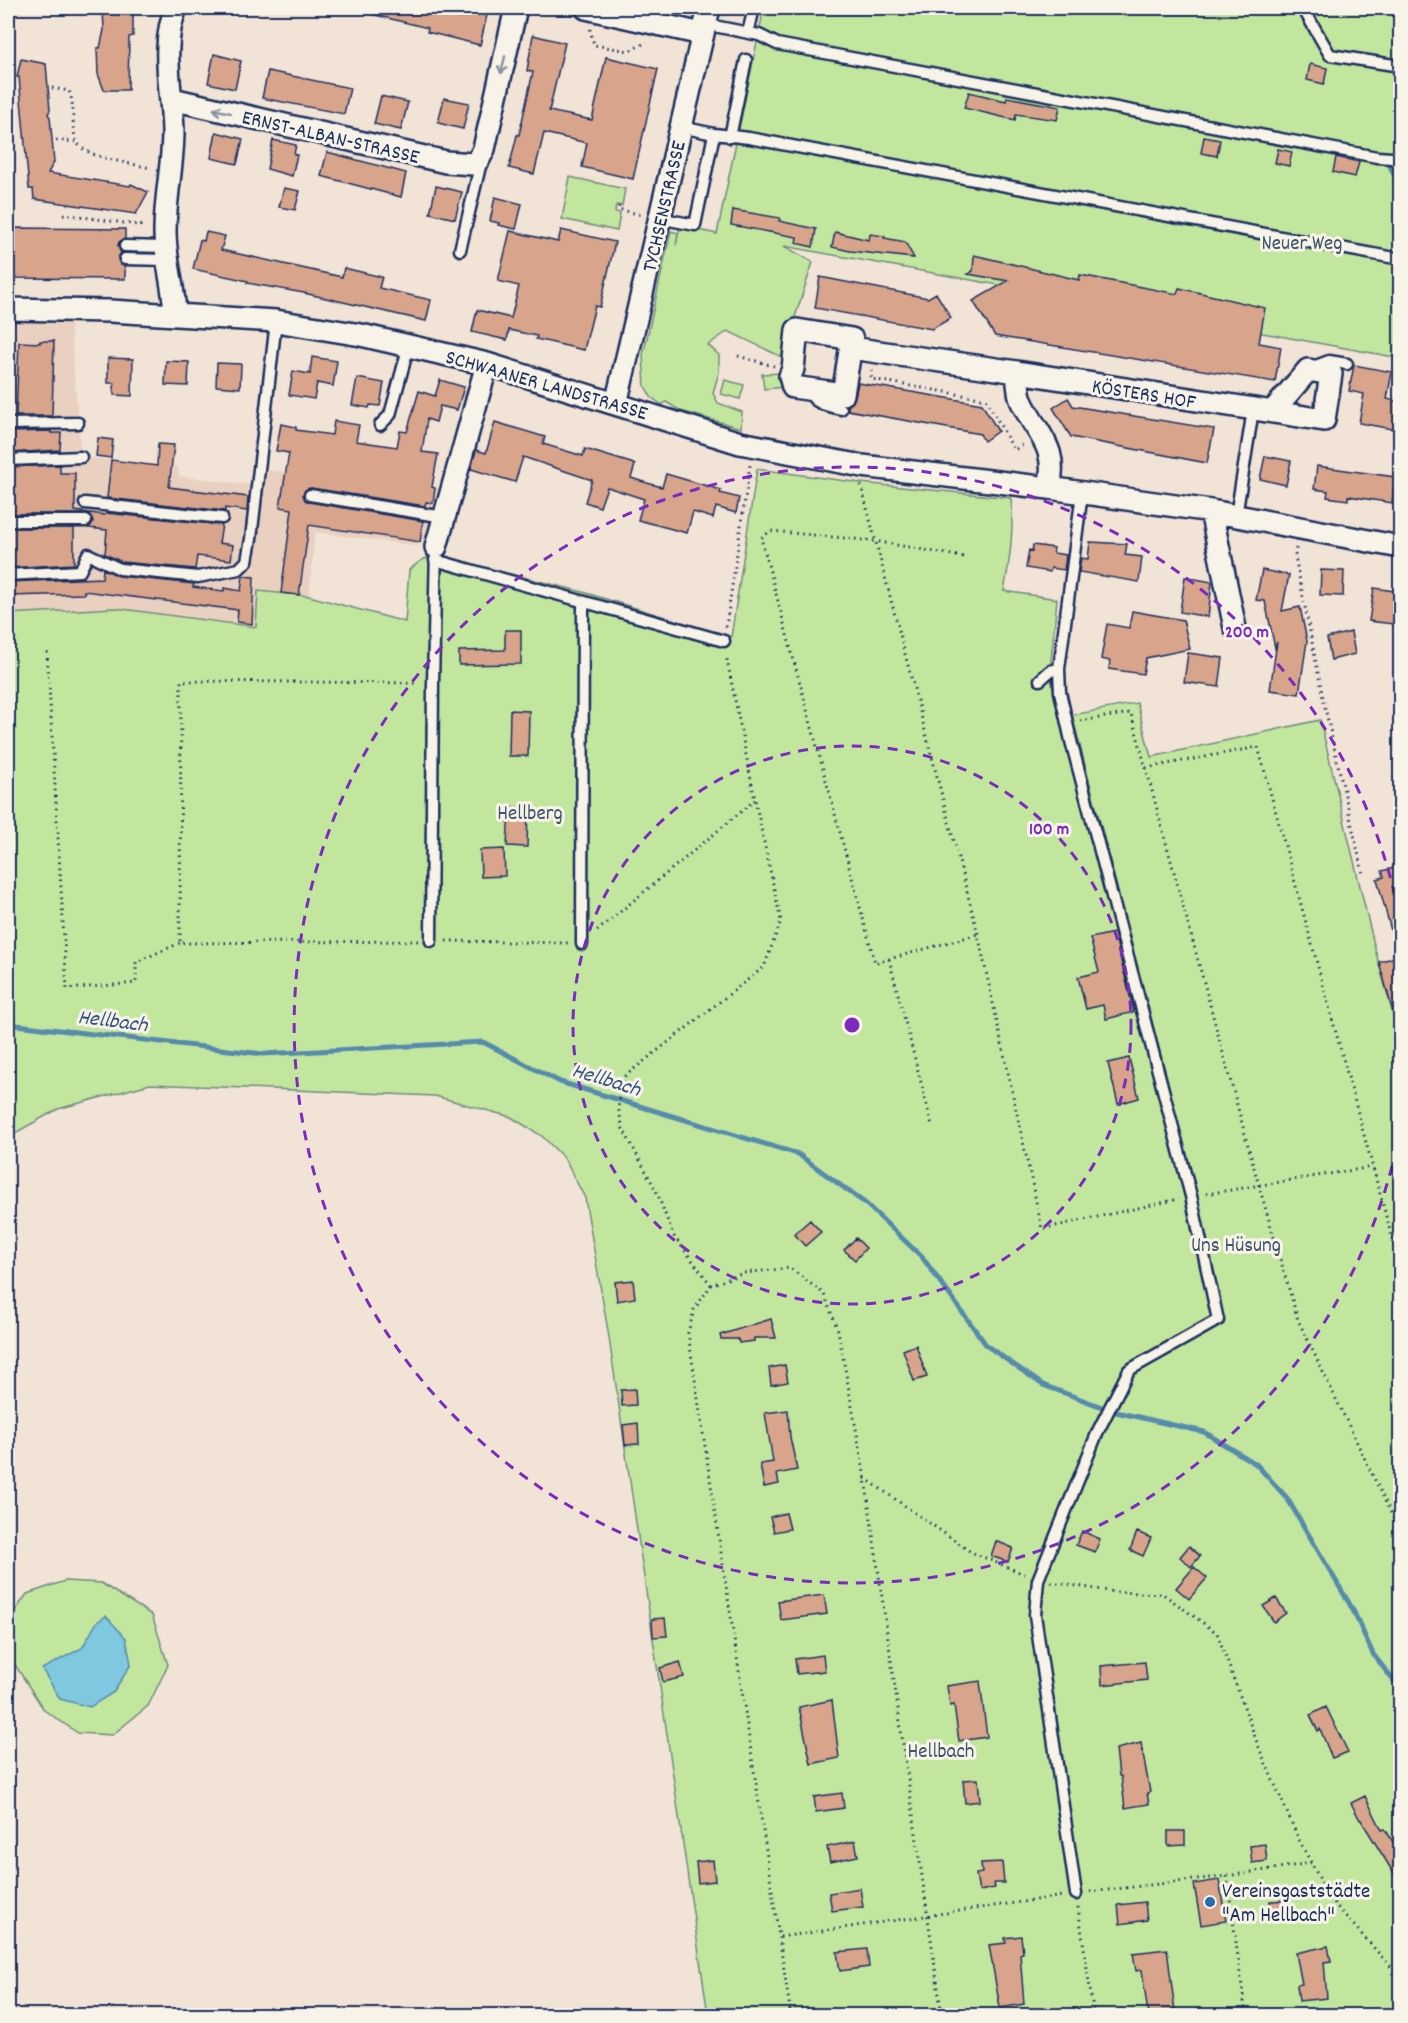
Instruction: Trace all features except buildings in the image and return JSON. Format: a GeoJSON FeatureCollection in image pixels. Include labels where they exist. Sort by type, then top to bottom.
{"type":"FeatureCollection","features":[{"type":"Feature","properties":{"kind":"street"},"geometry":{"type":"LineString","coordinates":[[175,314],[174,290],[166,245],[171,172],[172,99],[167,48],[171,20],[177,8]]}},
{"type":"Feature","properties":{"kind":"street"},"geometry":{"type":"LineString","coordinates":[[484,149],[516,8]]}},
{"type":"Feature","properties":{"kind":"street"},"geometry":{"type":"LineString","coordinates":[[586,8],[705,22]]}},
{"type":"Feature","properties":{"kind":"street","name":"TYCHSENSTRASSE"},"geometry":{"type":"LineString","coordinates":[[616,404],[651,217],[681,127],[705,22]]}},
{"type":"Feature","properties":{"kind":"street","name":"ERNST-ALBAN-STRASSE"},"geometry":{"type":"LineString","coordinates":[[172,99],[460,164],[477,162],[484,149]]}},
{"type":"Feature","properties":{"kind":"street","name":"SCHWAANER LANDSTRASSE"},"geometry":{"type":"LineString","coordinates":[[8,309],[175,314],[276,321],[409,345],[487,364],[740,443],[862,466],[1049,488],[1211,512],[1401,547]]}},
{"type":"Feature","properties":{"kind":"street","name":"KÖSTERS HOF"},"geometry":{"type":"LineString","coordinates":[[793,369],[796,330],[852,339],[851,348],[1324,420],[1331,374],[1308,370]]}},
{"type":"Feature","properties":{"kind":"street"},"geometry":{"type":"LineString","coordinates":[[793,369],[790,375],[793,387],[843,394],[851,348]]}},
{"type":"Feature","properties":{"kind":"street"},"geometry":{"type":"LineString","coordinates":[[436,554],[444,517],[487,364]]}},
{"type":"Feature","properties":{"kind":"street"},"geometry":{"type":"LineString","coordinates":[[1262,411],[1308,370]]}},
{"type":"Feature","properties":{"kind":"street"},"geometry":{"type":"LineString","coordinates":[[1017,372],[1022,401],[1052,457],[1049,488]]}},
{"type":"Feature","properties":{"kind":"street"},"geometry":{"type":"LineString","coordinates":[[1211,512],[1235,628]]}},
{"type":"Feature","properties":{"kind":"lane"},"geometry":{"type":"LineString","coordinates":[[748,33],[754,8]]}},
{"type":"Feature","properties":{"kind":"lane"},"geometry":{"type":"LineString","coordinates":[[1304,8],[1330,55],[1401,66]]}},
{"type":"Feature","properties":{"kind":"lane"},"geometry":{"type":"LineString","coordinates":[[705,22],[759,35],[777,44],[1392,158],[1401,163]]}},
{"type":"Feature","properties":{"kind":"lane"},"geometry":{"type":"LineString","coordinates":[[730,137],[746,60]]}},
{"type":"Feature","properties":{"kind":"lane"},"geometry":{"type":"LineString","coordinates":[[681,127],[1401,259]]}},
{"type":"Feature","properties":{"kind":"lane"},"geometry":{"type":"LineString","coordinates":[[651,217],[695,225],[714,134]]}},
{"type":"Feature","properties":{"kind":"lane"},"geometry":{"type":"LineString","coordinates":[[460,250],[484,149]]}},
{"type":"Feature","properties":{"kind":"lane"},"geometry":{"type":"LineString","coordinates":[[125,246],[166,245]]}},
{"type":"Feature","properties":{"kind":"lane"},"geometry":{"type":"LineString","coordinates":[[125,259],[166,245]]}},
{"type":"Feature","properties":{"kind":"lane"},"geometry":{"type":"LineString","coordinates":[[8,575],[80,571],[88,554],[120,569],[198,576],[239,569],[247,561],[251,539],[276,321]]}},
{"type":"Feature","properties":{"kind":"lane"},"geometry":{"type":"LineString","coordinates":[[380,425],[390,415],[409,345]]}},
{"type":"Feature","properties":{"kind":"lane"},"geometry":{"type":"LineString","coordinates":[[1308,370],[1329,361],[1347,364]]}},
{"type":"Feature","properties":{"kind":"lane"},"geometry":{"type":"LineString","coordinates":[[809,389],[810,395],[818,403],[841,409]]}},
{"type":"Feature","properties":{"kind":"lane"},"geometry":{"type":"LineString","coordinates":[[1236,516],[1262,411]]}},
{"type":"Feature","properties":{"kind":"lane"},"geometry":{"type":"LineString","coordinates":[[8,424],[78,423]]}},
{"type":"Feature","properties":{"kind":"lane"},"geometry":{"type":"LineString","coordinates":[[8,460],[81,457]]}},
{"type":"Feature","properties":{"kind":"lane"},"geometry":{"type":"LineString","coordinates":[[1076,1894],[1035,1615],[1038,1580],[1098,1431],[1129,1370],[1218,1320],[1191,1196],[1067,724],[1059,669],[1082,493]]}},
{"type":"Feature","properties":{"kind":"lane"},"geometry":{"type":"LineString","coordinates":[[310,495],[444,517]]}},
{"type":"Feature","properties":{"kind":"lane"},"geometry":{"type":"LineString","coordinates":[[85,503],[222,518]]}},
{"type":"Feature","properties":{"kind":"lane"},"geometry":{"type":"LineString","coordinates":[[8,521],[86,521]]}},
{"type":"Feature","properties":{"kind":"lane"},"geometry":{"type":"LineString","coordinates":[[431,941],[436,554],[583,602],[724,641]]}},
{"type":"Feature","properties":{"kind":"lane"},"geometry":{"type":"LineString","coordinates":[[582,944],[583,602]]}},
{"type":"Feature","properties":{"kind":"lane"},"geometry":{"type":"LineString","coordinates":[[1040,680],[1050,671],[1059,669]]}},
{"type":"Feature","properties":{"kind":"path"},"geometry":{"type":"LineString","coordinates":[[52,88],[69,91],[77,142],[82,149],[94,155],[171,172]]}},
{"type":"Feature","properties":{"kind":"path"},"geometry":{"type":"LineString","coordinates":[[56,140],[77,142]]}},
{"type":"Feature","properties":{"kind":"path"},"geometry":{"type":"LineString","coordinates":[[619,206],[618,209],[651,217]]}},
{"type":"Feature","properties":{"kind":"path"},"geometry":{"type":"LineString","coordinates":[[63,214],[166,245]]}},
{"type":"Feature","properties":{"kind":"path"},"geometry":{"type":"LineString","coordinates":[[875,351],[871,379],[986,399],[1014,450],[1041,433]]}},
{"type":"Feature","properties":{"kind":"path"},"geometry":{"type":"LineString","coordinates":[[738,356],[761,364],[793,369]]}},
{"type":"Feature","properties":{"kind":"path"},"geometry":{"type":"LineString","coordinates":[[711,1285],[673,1235],[656,1190],[623,1129],[618,1107],[625,1076],[764,967],[782,921],[754,800],[724,641],[751,459]]}},
{"type":"Feature","properties":{"kind":"path"},"geometry":{"type":"LineString","coordinates":[[862,466],[861,483],[875,541],[978,934],[1042,1229],[1191,1196],[1372,1167]]}},
{"type":"Feature","properties":{"kind":"path"},"geometry":{"type":"LineString","coordinates":[[1298,528],[1295,556],[1324,703],[1363,874]]}},
{"type":"Feature","properties":{"kind":"path"},"geometry":{"type":"LineString","coordinates":[[963,557],[875,541],[771,531],[761,538],[875,963],[978,934]]}},
{"type":"Feature","properties":{"kind":"path"},"geometry":{"type":"LineString","coordinates":[[47,651],[67,989],[136,983],[136,962],[180,943],[431,941],[582,944],[754,800]]}},
{"type":"Feature","properties":{"kind":"path"},"geometry":{"type":"LineString","coordinates":[[180,943],[181,681],[433,683]]}},
{"type":"Feature","properties":{"kind":"path"},"geometry":{"type":"LineString","coordinates":[[1067,724],[1131,713],[1259,1186],[1298,1320],[1401,1530]]}},
{"type":"Feature","properties":{"kind":"path"},"geometry":{"type":"LineString","coordinates":[[1146,768],[1258,747],[1401,1267]]}},
{"type":"Feature","properties":{"kind":"path"},"geometry":{"type":"LineString","coordinates":[[889,959],[932,1125]]}},
{"type":"Feature","properties":{"kind":"path"},"geometry":{"type":"LineString","coordinates":[[791,2016],[688,1333],[694,1310],[711,1285],[744,1273],[790,1269],[824,1294],[838,1330],[865,1478],[942,2016]]}},
{"type":"Feature","properties":{"kind":"path"},"geometry":{"type":"LineString","coordinates":[[865,1478],[971,1552],[1038,1580],[1116,1592],[1163,1594],[1217,1633],[1259,1748],[1311,1863],[1331,1900],[1401,1977]]}},
{"type":"Feature","properties":{"kind":"path"},"geometry":{"type":"LineString","coordinates":[[780,1937],[1311,1863]]}},
{"type":"Feature","properties":{"kind":"path"},"geometry":{"type":"LineString","coordinates":[[1227,1876],[1246,2016]]}},
{"type":"Feature","properties":{"kind":"path"},"geometry":{"type":"LineString","coordinates":[[1076,1894],[1094,2016]]}},
{"type":"Feature","properties":{"kind":"shaded area"},"geometry":{"type":"Polygon","coordinates":[[[8,309],[69,310],[81,457],[178,467],[179,476],[251,485],[264,485],[266,470],[302,474],[311,468],[438,488],[424,542],[417,546],[315,532],[309,596],[258,592],[256,627],[115,608],[8,614],[8,309]]]}},
{"type":"Feature","properties":{"kind":"green space","name":"Neuer Weg"},"geometry":{"type":"Polygon","coordinates":[[[764,8],[1400,8],[1400,358],[784,246],[813,262],[793,323],[788,360],[728,331],[708,345],[719,355],[719,372],[713,393],[718,403],[742,412],[741,428],[681,411],[666,402],[662,405],[651,397],[645,386],[643,355],[671,231],[678,233],[676,245],[680,226],[717,234],[764,8]]]}},
{"type":"Feature","properties":{"kind":"green space"},"geometry":{"type":"Polygon","coordinates":[[[570,177],[625,189],[622,206],[616,205],[615,212],[620,213],[617,231],[562,219],[570,177]]]}},
{"type":"Feature","properties":{"kind":"green space"},"geometry":{"type":"Polygon","coordinates":[[[783,373],[785,387],[764,389],[762,374],[783,373]]]}},
{"type":"Feature","properties":{"kind":"green space"},"geometry":{"type":"Polygon","coordinates":[[[725,380],[744,385],[740,399],[721,394],[725,380]]]}},
{"type":"Feature","properties":{"kind":"green space"},"geometry":{"type":"Polygon","coordinates":[[[757,469],[861,483],[1011,498],[1011,544],[1004,591],[1057,599],[1050,671],[1052,684],[1159,1098],[1171,1094],[1072,715],[1137,703],[1151,757],[1320,720],[1376,953],[1400,1040],[1400,2015],[708,2015],[608,1331],[585,1198],[564,1158],[542,1136],[511,1117],[435,1096],[150,1084],[58,1109],[8,1137],[8,614],[115,608],[256,627],[258,591],[309,596],[405,622],[409,570],[422,560],[435,555],[583,592],[731,637],[757,469]]]}},
{"type":"Feature","properties":{"kind":"green space"},"geometry":{"type":"Polygon","coordinates":[[[65,1581],[101,1583],[152,1615],[168,1665],[148,1706],[112,1735],[78,1733],[44,1710],[10,1657],[8,1621],[27,1594],[65,1581]]]}},
{"type":"Feature","properties":{"kind":"water"},"geometry":{"type":"Polygon","coordinates":[[[106,1616],[126,1638],[131,1664],[114,1692],[90,1707],[60,1699],[42,1669],[82,1648],[97,1622],[106,1616]]]}},
{"type":"Feature","properties":{"kind":"waterway"},"geometry":{"type":"LineString","coordinates":[[1389,164],[1400,187]]}},
{"type":"Feature","properties":{"kind":"waterway","name":"Hellbach"},"geometry":{"type":"LineString","coordinates":[[8,1024],[263,1054],[483,1042],[560,1082],[798,1154],[866,1204],[922,1257],[987,1346],[1043,1385],[1102,1407]]}},
{"type":"Feature","properties":{"kind":"waterway","name":"Hellbach"},"geometry":{"type":"LineString","coordinates":[[1116,1412],[1204,1432],[1256,1464],[1287,1498],[1352,1608],[1373,1654],[1400,1689]]}},
{"type":"Feature","properties":{"kind":"place","name":"Vereinsgaststädte \"Am Hellbach\""},"geometry":{"type":"Point","coordinates":[1210,1902]}},
{"type":"Feature","properties":{"kind":"park label","name":"Hellberg"},"geometry":{"type":"Point","coordinates":[530,812]}},
{"type":"Feature","properties":{"kind":"park label","name":"Uns Hüsung"},"geometry":{"type":"Point","coordinates":[1236,1244]}}]}
